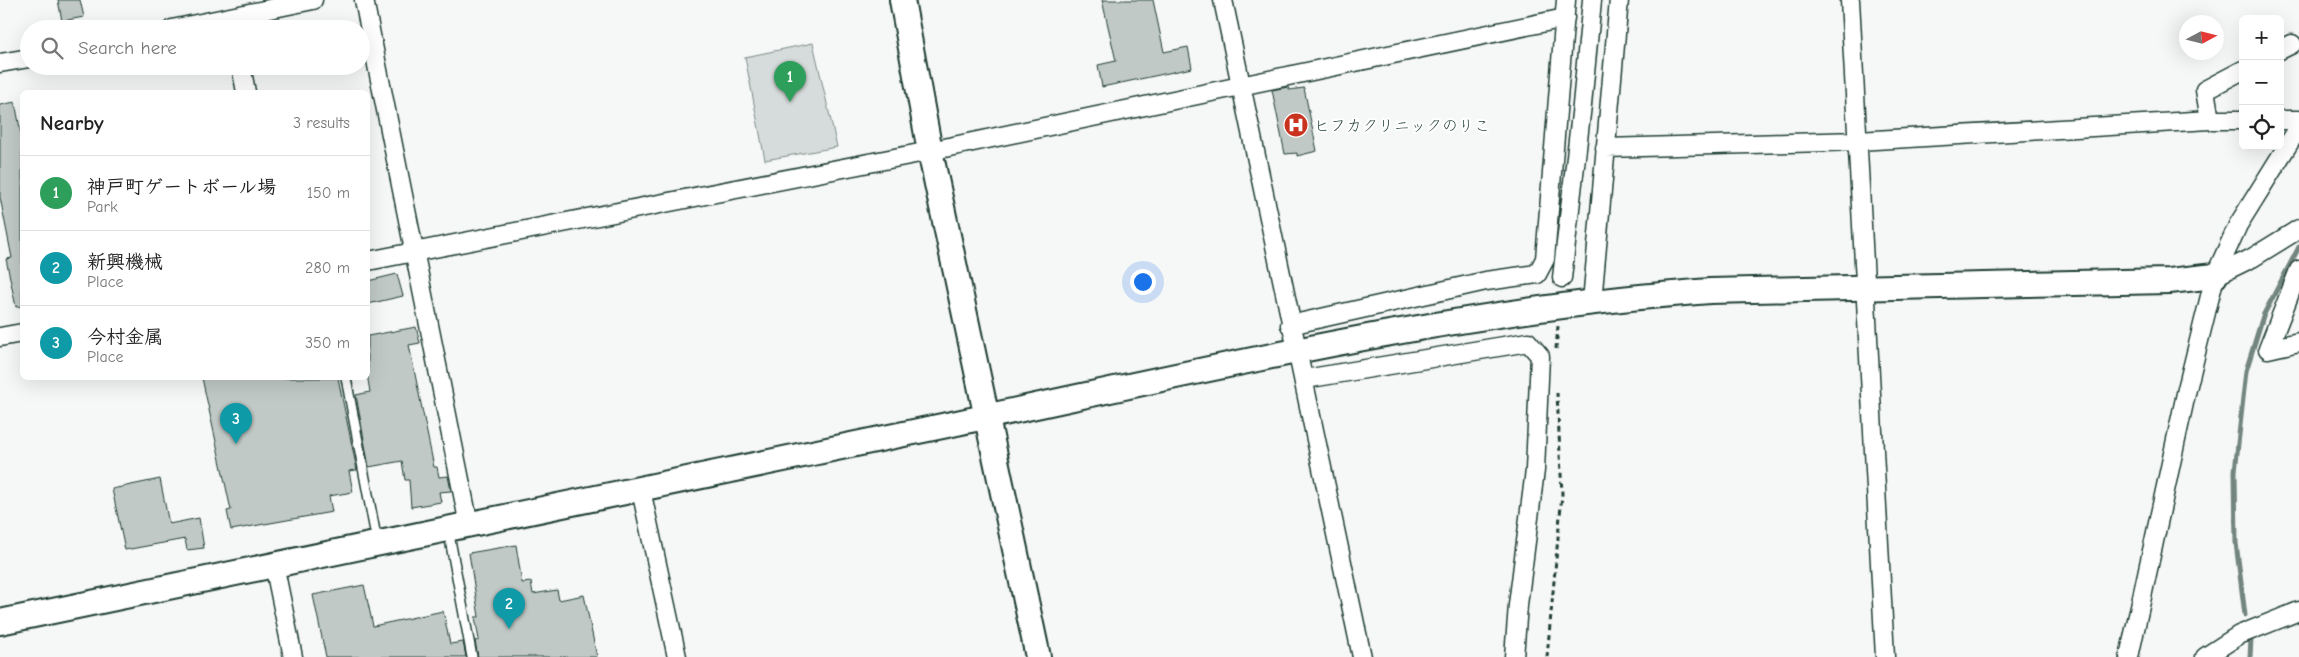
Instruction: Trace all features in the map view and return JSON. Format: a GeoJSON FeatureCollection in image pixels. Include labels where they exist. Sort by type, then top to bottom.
{"type":"FeatureCollection","features":[{"type":"Feature","properties":{"kind":"street"},"geometry":{"type":"LineString","coordinates":[[242,20],[312,0]]}},
{"type":"Feature","properties":{"kind":"street"},"geometry":{"type":"LineString","coordinates":[[364,0],[368,20]]}},
{"type":"Feature","properties":{"kind":"street"},"geometry":{"type":"LineString","coordinates":[[902,0],[930,151],[1038,657]]}},
{"type":"Feature","properties":{"kind":"street"},"geometry":{"type":"LineString","coordinates":[[1223,0],[1290,325],[1298,351],[1362,657]]}},
{"type":"Feature","properties":{"kind":"street"},"geometry":{"type":"LineString","coordinates":[[1290,325],[1486,281],[1537,274],[1545,259],[1566,0]]}},
{"type":"Feature","properties":{"kind":"street"},"geometry":{"type":"LineString","coordinates":[[1562,278],[1592,0]]}},
{"type":"Feature","properties":{"kind":"street"},"geometry":{"type":"LineString","coordinates":[[1592,302],[1620,0]]}},
{"type":"Feature","properties":{"kind":"street"},"geometry":{"type":"LineString","coordinates":[[1850,0],[1885,657]]}},
{"type":"Feature","properties":{"kind":"street"},"geometry":{"type":"LineString","coordinates":[[370,262],[930,151],[1564,18]]}},
{"type":"Feature","properties":{"kind":"street"},"geometry":{"type":"LineString","coordinates":[[370,30],[415,252],[458,527]]}},
{"type":"Feature","properties":{"kind":"street"},"geometry":{"type":"LineString","coordinates":[[0,63],[20,60]]}},
{"type":"Feature","properties":{"kind":"street"},"geometry":{"type":"LineString","coordinates":[[2210,120],[2205,90],[2239,72]]}},
{"type":"Feature","properties":{"kind":"street"},"geometry":{"type":"LineString","coordinates":[[243,75],[246,90]]}},
{"type":"Feature","properties":{"kind":"street"},"geometry":{"type":"LineString","coordinates":[[1605,148],[1858,141],[2210,120],[2239,120]]}},
{"type":"Feature","properties":{"kind":"street"},"geometry":{"type":"LineString","coordinates":[[2284,120],[2299,120]]}},
{"type":"Feature","properties":{"kind":"street"},"geometry":{"type":"LineString","coordinates":[[2129,657],[2187,388],[2215,276],[2238,225],[2299,127]]}},
{"type":"Feature","properties":{"kind":"street"},"geometry":{"type":"LineString","coordinates":[[0,622],[274,564],[641,490],[1298,351],[1471,318],[1559,305],[1710,291],[2169,281],[2215,276],[2252,258],[2299,229]]}},
{"type":"Feature","properties":{"kind":"street"},"geometry":{"type":"LineString","coordinates":[[2298,347],[2268,349],[2299,270]]}},
{"type":"Feature","properties":{"kind":"street"},"geometry":{"type":"LineString","coordinates":[[0,337],[20,332]]}},
{"type":"Feature","properties":{"kind":"street"},"geometry":{"type":"LineString","coordinates":[[1304,379],[1528,342],[1540,356],[1535,470],[1514,657]]}},
{"type":"Feature","properties":{"kind":"street"},"geometry":{"type":"LineString","coordinates":[[641,490],[676,657]]}},
{"type":"Feature","properties":{"kind":"street"},"geometry":{"type":"LineString","coordinates":[[274,564],[293,657]]}},
{"type":"Feature","properties":{"kind":"street"},"geometry":{"type":"LineString","coordinates":[[2205,657],[2239,635],[2299,611]]}},
{"type":"Feature","properties":{"kind":"lane"},"geometry":{"type":"LineString","coordinates":[[346,380],[377,543]]}},
{"type":"Feature","properties":{"kind":"lane"},"geometry":{"type":"LineString","coordinates":[[458,527],[472,657]]}},
{"type":"Feature","properties":{"kind":"path"},"geometry":{"type":"LineString","coordinates":[[1555,356],[1559,305]]}},
{"type":"Feature","properties":{"kind":"path"},"geometry":{"type":"LineString","coordinates":[[1547,657],[1562,494],[1557,384]]}},
{"type":"Feature","properties":{"kind":"shaded area"},"geometry":{"type":"Polygon","coordinates":[[[813,43],[837,147],[765,160],[745,57],[813,43]]]}},
{"type":"Feature","properties":{"kind":"building"},"geometry":{"type":"Polygon","coordinates":[[[58,0],[80,0],[84,17],[62,20],[58,0]]]}},
{"type":"Feature","properties":{"kind":"building"},"geometry":{"type":"Polygon","coordinates":[[[1102,0],[1153,0],[1164,52],[1188,47],[1192,68],[1102,87],[1098,65],[1116,61],[1102,0]]]}},
{"type":"Feature","properties":{"kind":"building","name":"ヒフカクリニックのりこ"},"geometry":{"type":"Polygon","coordinates":[[[1288,87],[1289,90],[1304,88],[1317,151],[1297,156],[1297,153],[1285,154],[1272,90],[1288,87]]]}},
{"type":"Feature","properties":{"kind":"building"},"geometry":{"type":"Polygon","coordinates":[[[15,102],[20,128],[20,306],[16,307],[6,259],[12,258],[0,197],[0,105],[15,102]]]}},
{"type":"Feature","properties":{"kind":"building"},"geometry":{"type":"Polygon","coordinates":[[[397,274],[403,296],[370,304],[370,281],[397,274]]]}},
{"type":"Feature","properties":{"kind":"building"},"geometry":{"type":"Polygon","coordinates":[[[416,327],[420,343],[409,345],[434,467],[437,467],[439,477],[448,476],[451,491],[439,492],[441,502],[411,507],[409,480],[405,480],[402,461],[369,467],[356,395],[370,392],[368,380],[370,380],[370,336],[416,327]]]}},
{"type":"Feature","properties":{"kind":"building"},"geometry":{"type":"Polygon","coordinates":[[[202,380],[338,380],[357,470],[349,471],[353,492],[329,496],[332,512],[231,530],[227,511],[231,510],[202,380]]]}},
{"type":"Feature","properties":{"kind":"building"},"geometry":{"type":"Polygon","coordinates":[[[160,479],[169,524],[199,518],[204,548],[187,550],[185,539],[125,550],[112,489],[160,479]]]}},
{"type":"Feature","properties":{"kind":"building"},"geometry":{"type":"Polygon","coordinates":[[[516,545],[522,583],[531,582],[533,594],[557,590],[559,600],[584,595],[597,657],[478,657],[475,641],[479,640],[475,617],[479,617],[469,553],[516,545]]]}},
{"type":"Feature","properties":{"kind":"building"},"geometry":{"type":"Polygon","coordinates":[[[364,585],[373,626],[443,611],[450,644],[463,642],[466,657],[326,657],[313,595],[364,585]]]}},
{"type":"Feature","properties":{"kind":"waterway"},"geometry":{"type":"LineString","coordinates":[[2245,615],[2236,543],[2235,471],[2246,371],[2263,316],[2299,247]]}},
{"type":"Feature","properties":{"kind":"waterway"},"geometry":{"type":"LineString","coordinates":[[2250,657],[2251,639]]}},
{"type":"Feature","properties":{"kind":"place","name":"神戸町ゲートボール場"},"geometry":{"type":"Point","coordinates":[790,102]}},
{"type":"Feature","properties":{"kind":"place","name":"ヒフカクリニックのりこ"},"geometry":{"type":"Point","coordinates":[1296,125]}},
{"type":"Feature","properties":{"kind":"place","name":"今村金属"},"geometry":{"type":"Point","coordinates":[236,444]}},
{"type":"Feature","properties":{"kind":"place","name":"新興機械"},"geometry":{"type":"Point","coordinates":[509,629]}}]}
